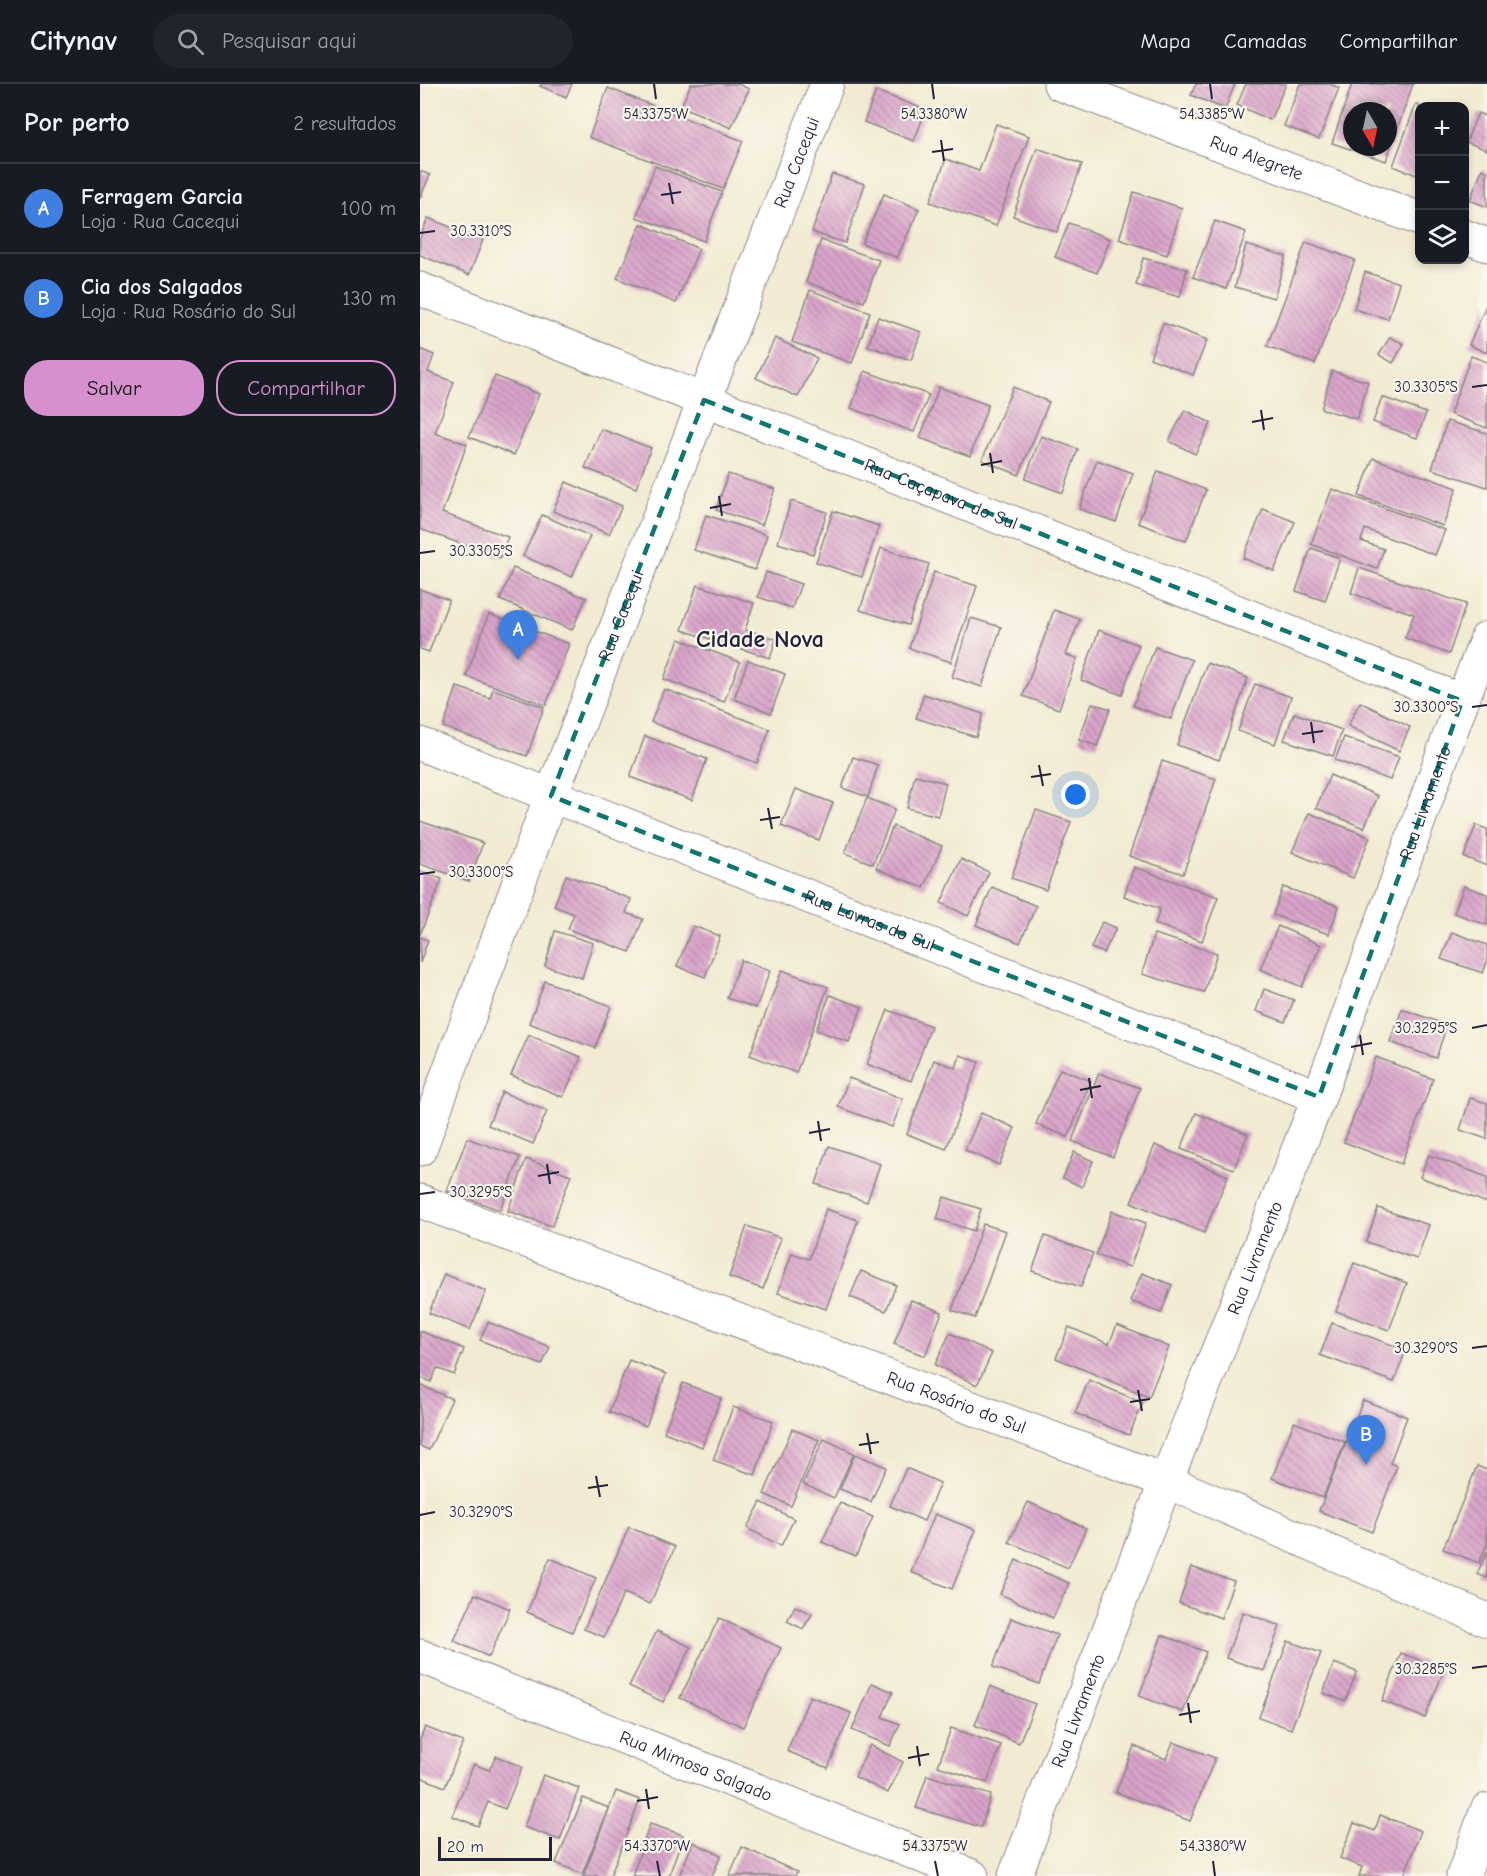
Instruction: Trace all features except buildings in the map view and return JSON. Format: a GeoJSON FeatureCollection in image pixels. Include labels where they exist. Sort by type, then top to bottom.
{"type":"FeatureCollection","features":[{"type":"Feature","properties":{"kind":"street","name":"Rua Cacequi"},"geometry":{"type":"LineString","coordinates":[[420,1149],[551,796],[827,84]]}},
{"type":"Feature","properties":{"kind":"street","name":"Rua Alegrete"},"geometry":{"type":"LineString","coordinates":[[1060,84],[1415,217]]}},
{"type":"Feature","properties":{"kind":"street"},"geometry":{"type":"LineString","coordinates":[[1469,238],[1487,245]]}},
{"type":"Feature","properties":{"kind":"street","name":"Rua Caçapava do Sul"},"geometry":{"type":"LineString","coordinates":[[420,289],[1462,701]]}},
{"type":"Feature","properties":{"kind":"street","name":"Rua Livramento"},"geometry":{"type":"LineString","coordinates":[[1015,1876],[1166,1481],[1319,1097],[1462,701],[1487,638]]}},
{"type":"Feature","properties":{"kind":"street","name":"Rua Lavras do Sul"},"geometry":{"type":"LineString","coordinates":[[420,744],[1319,1097]]}},
{"type":"Feature","properties":{"kind":"street","name":"Rua Rosário do Sul"},"geometry":{"type":"LineString","coordinates":[[420,1202],[1166,1481],[1487,1620]]}},
{"type":"Feature","properties":{"kind":"street","name":"Rua Mimosa Salgado"},"geometry":{"type":"LineString","coordinates":[[420,1656],[972,1876]]}},
{"type":"Feature","properties":{"kind":"street"},"geometry":{"type":"LineString","coordinates":[[1463,1876],[1487,1810]]}},
{"type":"Feature","properties":{"kind":"highlighted area"},"geometry":{"type":"Polygon","coordinates":[[[704,400],[1462,701],[1319,1097],[551,796],[704,400]]]}},
{"type":"Feature","properties":{"kind":"place","name":"Ferragem Garcia"},"geometry":{"type":"Point","coordinates":[518,660]}},
{"type":"Feature","properties":{"kind":"place","name":"Cia dos Salgados"},"geometry":{"type":"Point","coordinates":[1366,1465]}},
{"type":"Feature","properties":{"kind":"district","name":"Cidade Nova"},"geometry":{"type":"Point","coordinates":[760,639]}}]}
